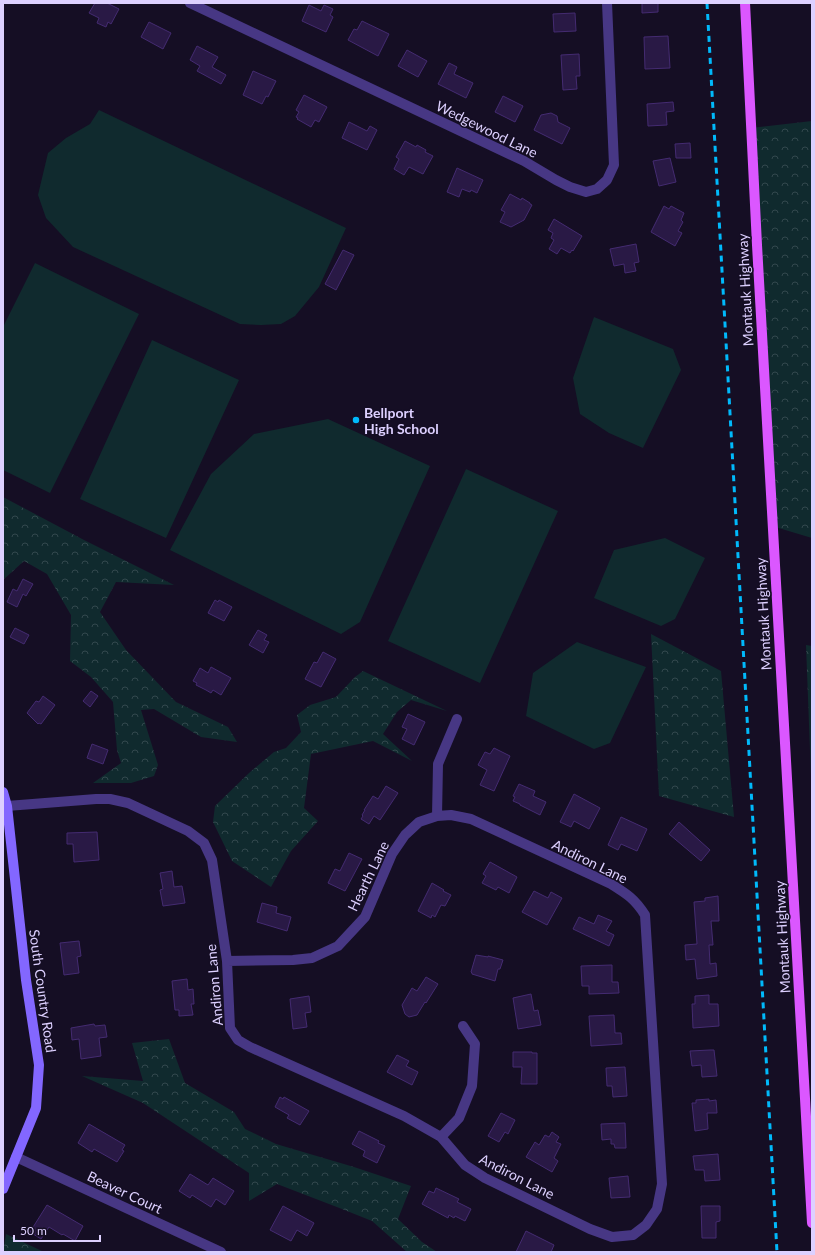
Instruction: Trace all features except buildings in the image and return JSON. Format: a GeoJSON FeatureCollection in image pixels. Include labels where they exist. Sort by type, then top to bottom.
{"type":"FeatureCollection","features":[{"type":"Feature","properties":{"kind":"main road","name":"Montauk Highway"},"geometry":{"type":"LineString","coordinates":[[745,3],[773,541],[810,1148],[812,1223]]}},
{"type":"Feature","properties":{"kind":"main road","name":"South Country Road"},"geometry":{"type":"LineString","coordinates":[[3,792],[7,806],[26,980],[39,1065],[36,1108],[3,1189]]}},
{"type":"Feature","properties":{"kind":"street","name":"Wedgewood Lane"},"geometry":{"type":"LineString","coordinates":[[190,3],[524,161],[563,183],[586,192],[597,188],[607,180],[614,165],[607,3]]}},
{"type":"Feature","properties":{"kind":"street"},"geometry":{"type":"LineString","coordinates":[[437,816],[438,764],[457,719]]}},
{"type":"Feature","properties":{"kind":"street","name":"Andiron Lane"},"geometry":{"type":"LineString","coordinates":[[7,806],[96,799],[110,800],[128,803],[188,831],[204,843],[212,860],[227,961],[230,1028],[238,1040],[250,1047],[404,1116],[441,1137],[465,1165],[485,1178],[590,1229],[612,1237],[632,1235],[646,1225],[657,1209],[662,1184],[645,915],[638,904],[626,893],[611,884],[471,819],[451,815],[437,816]]}},
{"type":"Feature","properties":{"kind":"street","name":"Hearth Lane"},"geometry":{"type":"LineString","coordinates":[[227,961],[293,960],[312,958],[338,946],[365,917],[392,854],[406,835],[419,822],[437,816]]}},
{"type":"Feature","properties":{"kind":"street"},"geometry":{"type":"LineString","coordinates":[[441,1137],[459,1118],[472,1086],[475,1044],[464,1026]]}},
{"type":"Feature","properties":{"kind":"street","name":"Beaver Court"},"geometry":{"type":"LineString","coordinates":[[16,1157],[221,1252]]}},
{"type":"Feature","properties":{"kind":"green space"},"geometry":{"type":"Polygon","coordinates":[[[99,110],[346,228],[319,287],[295,316],[281,324],[240,324],[73,247],[46,218],[38,195],[48,153],[66,138],[90,124],[99,110]]]}},
{"type":"Feature","properties":{"kind":"green space"},"geometry":{"type":"Polygon","coordinates":[[[812,121],[812,538],[772,526],[751,128],[812,121]]]}},
{"type":"Feature","properties":{"kind":"green space"},"geometry":{"type":"Polygon","coordinates":[[[35,263],[139,314],[50,493],[3,470],[3,327],[35,263]]]}},
{"type":"Feature","properties":{"kind":"green space"},"geometry":{"type":"Polygon","coordinates":[[[594,317],[673,349],[681,370],[643,448],[609,433],[580,414],[573,378],[594,317]]]}},
{"type":"Feature","properties":{"kind":"green space"},"geometry":{"type":"Polygon","coordinates":[[[152,340],[239,380],[166,538],[80,499],[152,340]]]}},
{"type":"Feature","properties":{"kind":"green space"},"geometry":{"type":"Polygon","coordinates":[[[328,419],[430,466],[360,622],[341,634],[170,550],[211,474],[254,434],[328,419]]]}},
{"type":"Feature","properties":{"kind":"green space"},"geometry":{"type":"Polygon","coordinates":[[[466,469],[558,511],[480,683],[388,641],[466,469]]]}},
{"type":"Feature","properties":{"kind":"green space"},"geometry":{"type":"Polygon","coordinates":[[[3,497],[174,585],[116,582],[100,612],[126,650],[176,702],[228,727],[237,742],[201,737],[154,709],[141,710],[158,765],[154,776],[131,783],[93,783],[121,763],[117,750],[113,702],[91,677],[70,661],[71,615],[47,574],[24,561],[3,580],[3,497]]]}},
{"type":"Feature","properties":{"kind":"green space"},"geometry":{"type":"Polygon","coordinates":[[[665,538],[705,558],[675,619],[661,626],[594,598],[614,550],[665,538]]]}},
{"type":"Feature","properties":{"kind":"green space"},"geometry":{"type":"Polygon","coordinates":[[[651,634],[721,671],[734,817],[659,796],[651,634]]]}},
{"type":"Feature","properties":{"kind":"green space"},"geometry":{"type":"Polygon","coordinates":[[[577,642],[646,667],[610,743],[594,749],[526,716],[533,673],[577,642]]]}},
{"type":"Feature","properties":{"kind":"green space"},"geometry":{"type":"Polygon","coordinates":[[[806,645],[812,646],[812,803],[806,645]]]}},
{"type":"Feature","properties":{"kind":"green space"},"geometry":{"type":"Polygon","coordinates":[[[363,671],[447,711],[411,700],[397,712],[383,734],[412,761],[373,741],[311,754],[304,808],[318,821],[291,851],[271,887],[232,861],[213,822],[215,806],[249,773],[274,752],[286,748],[301,732],[297,715],[310,705],[336,697],[355,677],[363,671]]]}},
{"type":"Feature","properties":{"kind":"green space"},"geometry":{"type":"Polygon","coordinates":[[[169,1039],[185,1083],[234,1112],[245,1129],[276,1144],[354,1167],[411,1186],[398,1219],[422,1242],[437,1252],[407,1252],[372,1221],[277,1184],[249,1201],[249,1173],[143,1103],[82,1076],[143,1081],[132,1043],[169,1039]]]}},
{"type":"Feature","properties":{"kind":"green space"},"geometry":{"type":"Polygon","coordinates":[[[6,1234],[44,1252],[3,1252],[6,1234]]]}},
{"type":"Feature","properties":{"kind":"railway"},"geometry":{"type":"LineString","coordinates":[[707,3],[777,1252]]}},
{"type":"Feature","properties":{"kind":"place","name":"Bellport High School"},"geometry":{"type":"Point","coordinates":[356,420]}}]}
